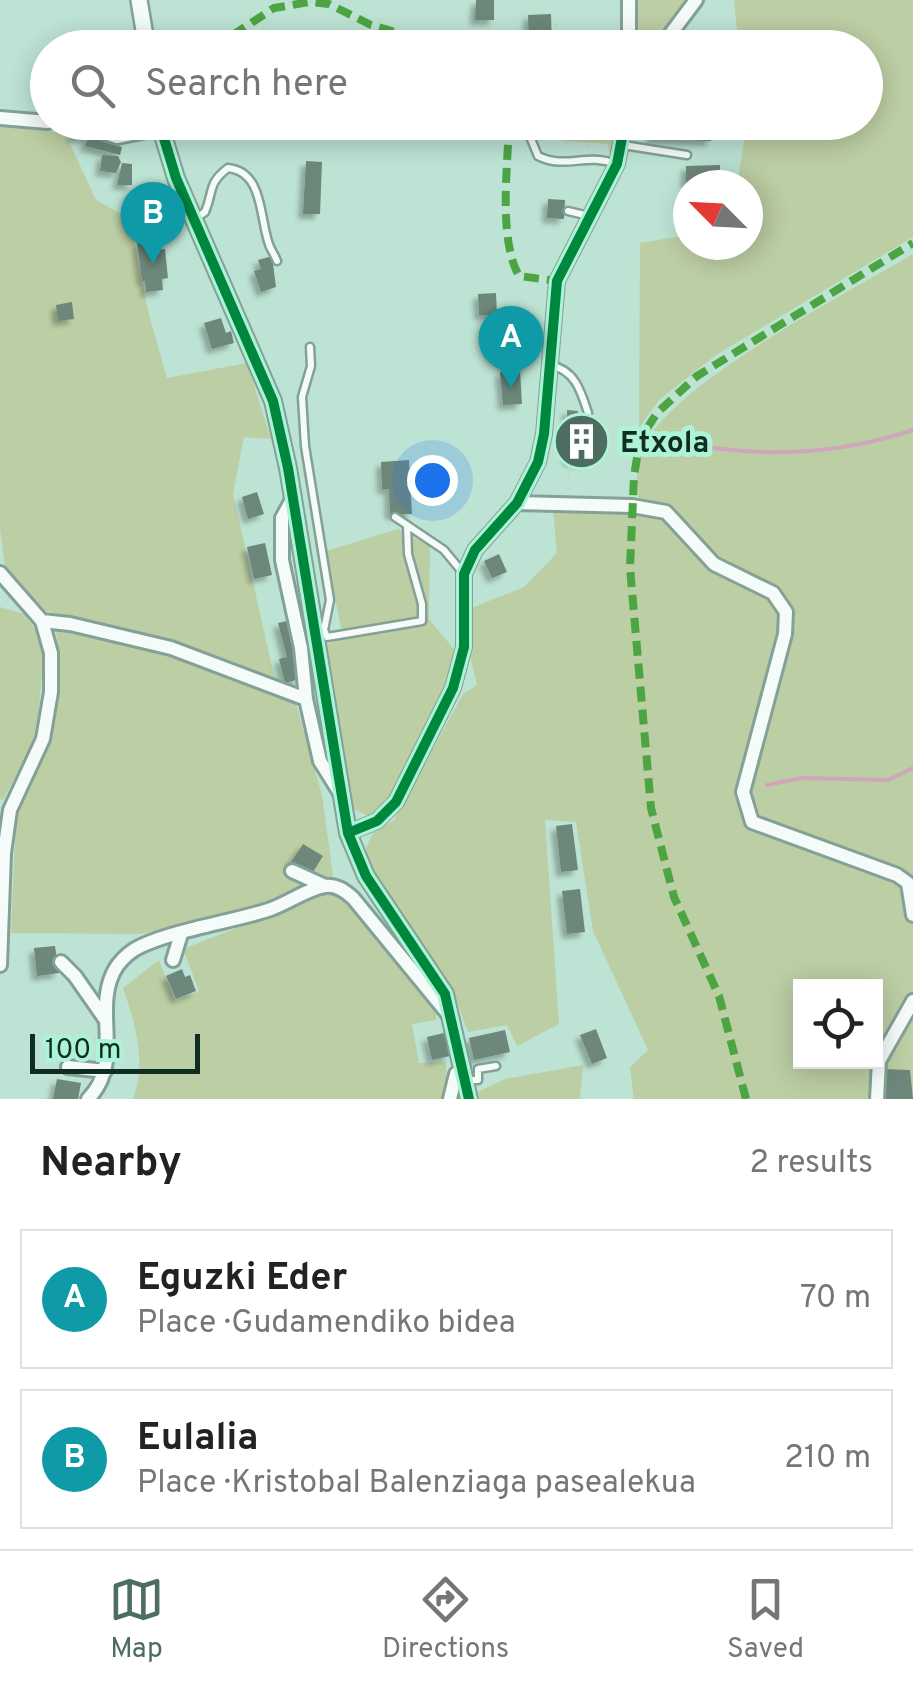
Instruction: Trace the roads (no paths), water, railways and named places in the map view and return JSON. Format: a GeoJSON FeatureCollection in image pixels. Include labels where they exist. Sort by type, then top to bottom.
{"type":"FeatureCollection","features":[{"type":"Feature","properties":{"kind":"street"},"geometry":{"type":"LineString","coordinates":[[139,0],[144,30]]}},
{"type":"Feature","properties":{"kind":"street"},"geometry":{"type":"LineString","coordinates":[[628,30],[629,0]]}},
{"type":"Feature","properties":{"kind":"street"},"geometry":{"type":"LineString","coordinates":[[674,30],[696,0]]}},
{"type":"Feature","properties":{"kind":"street"},"geometry":{"type":"LineString","coordinates":[[0,118],[30,120]]}},
{"type":"Feature","properties":{"kind":"street"},"geometry":{"type":"LineString","coordinates":[[163,140],[266,380],[281,432],[348,833],[366,876],[444,994],[468,1099]]}},
{"type":"Feature","properties":{"kind":"street"},"geometry":{"type":"LineString","coordinates":[[348,833],[377,821],[396,802],[461,668],[464,574],[474,550],[517,503],[531,481],[544,434],[557,281],[623,140]]}},
{"type":"Feature","properties":{"kind":"street"},"geometry":{"type":"LineString","coordinates":[[293,498],[282,518],[282,560],[320,761],[340,793]]}},
{"type":"Feature","properties":{"kind":"street"},"geometry":{"type":"LineString","coordinates":[[517,503],[632,506],[666,512],[714,564],[772,593],[786,612],[785,634],[743,792],[752,822],[897,875],[908,882],[913,915]]}},
{"type":"Feature","properties":{"kind":"street"},"geometry":{"type":"LineString","coordinates":[[0,573],[42,621],[51,654],[43,740],[10,810],[4,854],[0,965]]}},
{"type":"Feature","properties":{"kind":"street"},"geometry":{"type":"LineString","coordinates":[[42,621],[171,648],[306,700]]}},
{"type":"Feature","properties":{"kind":"street"},"geometry":{"type":"LineString","coordinates":[[292,871],[325,886],[337,887],[353,898],[449,1016]]}},
{"type":"Feature","properties":{"kind":"street"},"geometry":{"type":"LineString","coordinates":[[88,1099],[104,1071],[108,1054],[107,998],[116,967],[137,948],[272,909],[325,886]]}},
{"type":"Feature","properties":{"kind":"street"},"geometry":{"type":"LineString","coordinates":[[173,960],[182,934]]}},
{"type":"Feature","properties":{"kind":"street"},"geometry":{"type":"LineString","coordinates":[[61,962],[107,1021]]}},
{"type":"Feature","properties":{"kind":"street"},"geometry":{"type":"LineString","coordinates":[[877,1099],[879,1060],[913,1001]]}},
{"type":"Feature","properties":{"kind":"street"},"geometry":{"type":"LineString","coordinates":[[68,1067],[104,1071]]}},
{"type":"Feature","properties":{"kind":"street"},"geometry":{"type":"LineString","coordinates":[[450,1099],[456,1074],[464,1074]]}},
{"type":"Feature","properties":{"kind":"lane"},"geometry":{"type":"LineString","coordinates":[[531,140],[538,156],[550,162],[588,157],[612,162]]}},
{"type":"Feature","properties":{"kind":"lane"},"geometry":{"type":"LineString","coordinates":[[623,145],[686,155]]}},
{"type":"Feature","properties":{"kind":"lane"},"geometry":{"type":"LineString","coordinates":[[194,219],[206,212],[209,190],[216,177],[228,168],[238,169],[249,178],[259,197],[276,261]]}},
{"type":"Feature","properties":{"kind":"lane"},"geometry":{"type":"LineString","coordinates":[[568,211],[590,216]]}},
{"type":"Feature","properties":{"kind":"lane"},"geometry":{"type":"LineString","coordinates":[[310,346],[311,366],[302,397],[305,446],[330,600],[324,630],[327,637],[422,620],[422,604],[408,554],[407,525]]}},
{"type":"Feature","properties":{"kind":"lane"},"geometry":{"type":"LineString","coordinates":[[549,364],[560,367],[580,386],[588,413]]}},
{"type":"Feature","properties":{"kind":"lane"},"geometry":{"type":"LineString","coordinates":[[396,517],[444,550],[464,574]]}},
{"type":"Feature","properties":{"kind":"lane"},"geometry":{"type":"LineString","coordinates":[[464,1074],[478,1080],[478,1069],[496,1066]]}},
{"type":"Feature","properties":{"kind":"waterway"},"geometry":{"type":"LineString","coordinates":[[672,440],[732,450],[793,452],[854,445],[913,430]]}},
{"type":"Feature","properties":{"kind":"waterway"},"geometry":{"type":"LineString","coordinates":[[767,785],[801,778],[888,780],[913,768]]}},
{"type":"Feature","properties":{"kind":"place","name":"Eulalia"},"geometry":{"type":"Point","coordinates":[153,264]}},
{"type":"Feature","properties":{"kind":"place","name":"Eguzki Eder"},"geometry":{"type":"Point","coordinates":[511,388]}},
{"type":"Feature","properties":{"kind":"place","name":"Etxola"},"geometry":{"type":"Point","coordinates":[581,442]}}]}
